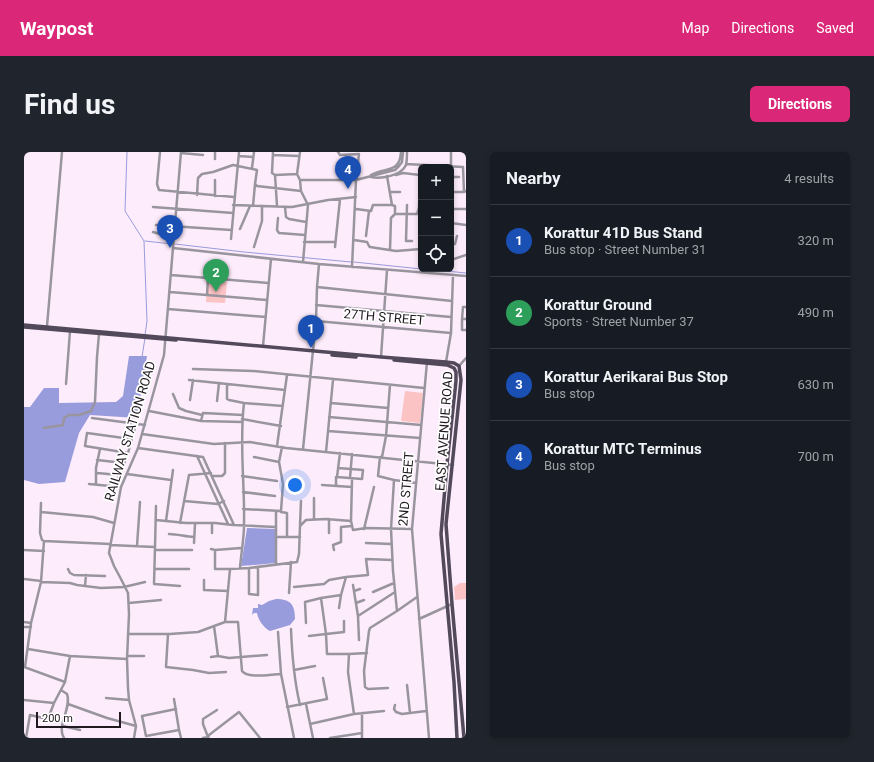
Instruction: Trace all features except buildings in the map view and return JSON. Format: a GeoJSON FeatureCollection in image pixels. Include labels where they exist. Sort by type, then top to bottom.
{"type":"FeatureCollection","features":[{"type":"Feature","properties":{"kind":"main road"},"geometry":{"type":"LineString","coordinates":[[24,326],[138,336]]}},
{"type":"Feature","properties":{"kind":"main road"},"geometry":{"type":"LineString","coordinates":[[46,328],[100,334],[138,336]]}},
{"type":"Feature","properties":{"kind":"main road","name":"EAST AVENUE ROAD"},"geometry":{"type":"LineString","coordinates":[[138,336],[427,362],[446,362],[454,363],[459,366],[453,465],[446,524],[464,738]]}},
{"type":"Feature","properties":{"kind":"main road","name":"EAST AVENUE ROAD"},"geometry":{"type":"LineString","coordinates":[[166,339],[381,357],[447,365],[454,368],[458,382],[447,464],[441,534],[454,682],[457,738]]}},
{"type":"Feature","properties":{"kind":"street"},"geometry":{"type":"LineString","coordinates":[[46,328],[62,152]]}},
{"type":"Feature","properties":{"kind":"street"},"geometry":{"type":"LineString","coordinates":[[160,152],[159,190],[197,195],[234,197]]}},
{"type":"Feature","properties":{"kind":"street"},"geometry":{"type":"LineString","coordinates":[[215,152],[215,159]]}},
{"type":"Feature","properties":{"kind":"street"},"geometry":{"type":"LineString","coordinates":[[231,239],[233,204],[239,152]]}},
{"type":"Feature","properties":{"kind":"street"},"geometry":{"type":"LineString","coordinates":[[252,168],[254,152]]}},
{"type":"Feature","properties":{"kind":"street"},"geometry":{"type":"LineString","coordinates":[[300,152],[297,174],[308,205],[303,259]]}},
{"type":"Feature","properties":{"kind":"street"},"geometry":{"type":"LineString","coordinates":[[336,152],[340,154],[359,154],[356,180],[356,209],[352,265]]}},
{"type":"Feature","properties":{"kind":"street"},"geometry":{"type":"LineString","coordinates":[[300,180],[356,180],[395,170],[402,162],[402,152]]}},
{"type":"Feature","properties":{"kind":"street"},"geometry":{"type":"LineString","coordinates":[[387,177],[402,170],[406,164],[407,152]]}},
{"type":"Feature","properties":{"kind":"street"},"geometry":{"type":"LineString","coordinates":[[451,152],[451,164]]}},
{"type":"Feature","properties":{"kind":"street"},"geometry":{"type":"LineString","coordinates":[[181,153],[203,155]]}},
{"type":"Feature","properties":{"kind":"street","name":"RAILWAY STATION ROAD"},"geometry":{"type":"LineString","coordinates":[[134,738],[136,726],[128,700],[128,593],[109,554],[121,487],[138,448],[164,356],[181,153]]}},
{"type":"Feature","properties":{"kind":"street"},"geometry":{"type":"LineString","coordinates":[[277,206],[275,175],[272,172],[273,153],[299,156]]}},
{"type":"Feature","properties":{"kind":"street"},"geometry":{"type":"LineString","coordinates":[[239,156],[253,158]]}},
{"type":"Feature","properties":{"kind":"street"},"geometry":{"type":"LineString","coordinates":[[406,164],[418,165]]}},
{"type":"Feature","properties":{"kind":"street"},"geometry":{"type":"LineString","coordinates":[[197,195],[199,175],[213,172],[228,166],[252,168],[256,170],[252,206],[240,230]]}},
{"type":"Feature","properties":{"kind":"street"},"geometry":{"type":"LineString","coordinates":[[454,166],[461,166],[464,169],[465,192],[454,192]]}},
{"type":"Feature","properties":{"kind":"street"},"geometry":{"type":"LineString","coordinates":[[368,176],[376,178],[403,173],[418,175]]}},
{"type":"Feature","properties":{"kind":"street"},"geometry":{"type":"LineString","coordinates":[[275,175],[297,174]]}},
{"type":"Feature","properties":{"kind":"street"},"geometry":{"type":"LineString","coordinates":[[387,177],[395,214],[391,218],[390,250]]}},
{"type":"Feature","properties":{"kind":"street"},"geometry":{"type":"LineString","coordinates":[[454,177],[459,178]]}},
{"type":"Feature","properties":{"kind":"street"},"geometry":{"type":"LineString","coordinates":[[215,180],[215,196]]}},
{"type":"Feature","properties":{"kind":"street"},"geometry":{"type":"LineString","coordinates":[[255,184],[257,186],[276,189],[302,191]]}},
{"type":"Feature","properties":{"kind":"street"},"geometry":{"type":"LineString","coordinates":[[390,192],[400,192]]}},
{"type":"Feature","properties":{"kind":"street"},"geometry":{"type":"LineString","coordinates":[[233,204],[292,207],[356,197]]}},
{"type":"Feature","properties":{"kind":"street"},"geometry":{"type":"LineString","coordinates":[[335,247],[340,199]]}},
{"type":"Feature","properties":{"kind":"street"},"geometry":{"type":"LineString","coordinates":[[366,236],[369,211],[372,210],[373,205],[392,205]]}},
{"type":"Feature","properties":{"kind":"street"},"geometry":{"type":"LineString","coordinates":[[408,205],[406,241],[412,241]]}},
{"type":"Feature","properties":{"kind":"street"},"geometry":{"type":"LineString","coordinates":[[254,247],[262,221],[262,206]]}},
{"type":"Feature","properties":{"kind":"street"},"geometry":{"type":"LineString","coordinates":[[153,207],[233,213]]}},
{"type":"Feature","properties":{"kind":"street"},"geometry":{"type":"LineString","coordinates":[[285,207],[286,217],[289,219],[306,222]]}},
{"type":"Feature","properties":{"kind":"street"},"geometry":{"type":"LineString","coordinates":[[356,209],[369,211]]}},
{"type":"Feature","properties":{"kind":"street"},"geometry":{"type":"LineString","coordinates":[[454,209],[466,209]]}},
{"type":"Feature","properties":{"kind":"street"},"geometry":{"type":"LineString","coordinates":[[395,214],[407,215],[417,214],[418,212]]}},
{"type":"Feature","properties":{"kind":"street"},"geometry":{"type":"LineString","coordinates":[[278,218],[277,230],[279,233],[305,235]]}},
{"type":"Feature","properties":{"kind":"street"},"geometry":{"type":"LineString","coordinates":[[454,223],[466,225]]}},
{"type":"Feature","properties":{"kind":"street"},"geometry":{"type":"LineString","coordinates":[[156,225],[232,230]]}},
{"type":"Feature","properties":{"kind":"street"},"geometry":{"type":"LineString","coordinates":[[153,232],[174,237]]}},
{"type":"Feature","properties":{"kind":"street"},"geometry":{"type":"LineString","coordinates":[[454,244],[457,236]]}},
{"type":"Feature","properties":{"kind":"street"},"geometry":{"type":"LineString","coordinates":[[354,240],[367,242],[370,247],[396,251],[418,249]]}},
{"type":"Feature","properties":{"kind":"street"},"geometry":{"type":"LineString","coordinates":[[304,242],[335,242]]}},
{"type":"Feature","properties":{"kind":"street"},"geometry":{"type":"LineString","coordinates":[[173,247],[271,259],[303,259],[319,264],[352,265],[388,270],[466,276]]}},
{"type":"Feature","properties":{"kind":"street"},"geometry":{"type":"LineString","coordinates":[[454,259],[466,255]]}},
{"type":"Feature","properties":{"kind":"street"},"geometry":{"type":"LineString","coordinates":[[263,346],[271,259]]}},
{"type":"Feature","properties":{"kind":"street"},"geometry":{"type":"LineString","coordinates":[[303,449],[316,321],[316,287],[319,264]]}},
{"type":"Feature","properties":{"kind":"street"},"geometry":{"type":"LineString","coordinates":[[381,357],[388,270]]}},
{"type":"Feature","properties":{"kind":"street"},"geometry":{"type":"LineString","coordinates":[[446,362],[450,333],[453,274]]}},
{"type":"Feature","properties":{"kind":"street"},"geometry":{"type":"LineString","coordinates":[[171,275],[268,283]]}},
{"type":"Feature","properties":{"kind":"street"},"geometry":{"type":"LineString","coordinates":[[207,295],[208,278]]}},
{"type":"Feature","properties":{"kind":"street"},"geometry":{"type":"LineString","coordinates":[[316,287],[452,300]]}},
{"type":"Feature","properties":{"kind":"street"},"geometry":{"type":"LineString","coordinates":[[170,292],[267,300]]}},
{"type":"Feature","properties":{"kind":"street"},"geometry":{"type":"LineString","coordinates":[[316,305],[451,317]]}},
{"type":"Feature","properties":{"kind":"street"},"geometry":{"type":"LineString","coordinates":[[466,307],[463,307],[464,319],[462,330],[466,330]]}},
{"type":"Feature","properties":{"kind":"street"},"geometry":{"type":"LineString","coordinates":[[168,309],[266,317]]}},
{"type":"Feature","properties":{"kind":"street","name":"27TH STREET"},"geometry":{"type":"LineString","coordinates":[[316,321],[450,333]]}},
{"type":"Feature","properties":{"kind":"street"},"geometry":{"type":"LineString","coordinates":[[66,384],[70,331]]}},
{"type":"Feature","properties":{"kind":"street"},"geometry":{"type":"LineString","coordinates":[[44,428],[63,425],[64,418],[69,415],[80,415],[91,410],[95,402],[97,357],[100,334]]}},
{"type":"Feature","properties":{"kind":"street"},"geometry":{"type":"LineString","coordinates":[[459,366],[466,358]]}},
{"type":"Feature","properties":{"kind":"street","name":"2ND STREET"},"geometry":{"type":"LineString","coordinates":[[427,362],[412,529],[429,738]]}},
{"type":"Feature","properties":{"kind":"street"},"geometry":{"type":"LineString","coordinates":[[192,369],[253,371],[424,388]]}},
{"type":"Feature","properties":{"kind":"street"},"geometry":{"type":"LineString","coordinates":[[277,446],[287,375]]}},
{"type":"Feature","properties":{"kind":"street"},"geometry":{"type":"LineString","coordinates":[[189,380],[285,390]]}},
{"type":"Feature","properties":{"kind":"street"},"geometry":{"type":"LineString","coordinates":[[190,400],[193,380]]}},
{"type":"Feature","properties":{"kind":"street"},"geometry":{"type":"LineString","coordinates":[[326,452],[333,380]]}},
{"type":"Feature","properties":{"kind":"street"},"geometry":{"type":"LineString","coordinates":[[217,401],[219,383]]}},
{"type":"Feature","properties":{"kind":"street"},"geometry":{"type":"LineString","coordinates":[[227,384],[228,399],[244,403],[283,406]]}},
{"type":"Feature","properties":{"kind":"street"},"geometry":{"type":"LineString","coordinates":[[390,385],[386,436],[378,476],[416,483]]}},
{"type":"Feature","properties":{"kind":"street"},"geometry":{"type":"LineString","coordinates":[[173,394],[179,408],[202,416]]}},
{"type":"Feature","properties":{"kind":"street"},"geometry":{"type":"LineString","coordinates":[[240,568],[244,526],[241,443],[244,403]]}},
{"type":"Feature","properties":{"kind":"street"},"geometry":{"type":"LineString","coordinates":[[331,403],[388,408]]}},
{"type":"Feature","properties":{"kind":"street"},"geometry":{"type":"LineString","coordinates":[[149,411],[201,421],[242,420],[280,426]]}},
{"type":"Feature","properties":{"kind":"street"},"geometry":{"type":"LineString","coordinates":[[201,421],[203,413],[243,415]]}},
{"type":"Feature","properties":{"kind":"street"},"geometry":{"type":"LineString","coordinates":[[329,416],[421,425]]}},
{"type":"Feature","properties":{"kind":"street"},"geometry":{"type":"LineString","coordinates":[[92,418],[145,425]]}},
{"type":"Feature","properties":{"kind":"street"},"geometry":{"type":"LineString","coordinates":[[115,486],[128,453],[136,424]]}},
{"type":"Feature","properties":{"kind":"street"},"geometry":{"type":"LineString","coordinates":[[328,431],[420,438]]}},
{"type":"Feature","properties":{"kind":"street"},"geometry":{"type":"LineString","coordinates":[[128,453],[85,446],[87,433],[131,439]]}},
{"type":"Feature","properties":{"kind":"street"},"geometry":{"type":"LineString","coordinates":[[142,434],[214,444],[250,442],[326,452],[453,465]]}},
{"type":"Feature","properties":{"kind":"street"},"geometry":{"type":"LineString","coordinates":[[180,523],[189,475],[205,474],[222,476],[225,473],[225,444]]}},
{"type":"Feature","properties":{"kind":"street"},"geometry":{"type":"LineString","coordinates":[[281,512],[284,484],[280,462],[282,447]]}},
{"type":"Feature","properties":{"kind":"street"},"geometry":{"type":"LineString","coordinates":[[138,448],[204,457],[234,525]]}},
{"type":"Feature","properties":{"kind":"street"},"geometry":{"type":"LineString","coordinates":[[96,484],[97,460],[100,449]]}},
{"type":"Feature","properties":{"kind":"street"},"geometry":{"type":"LineString","coordinates":[[338,468],[363,470],[362,479],[337,477],[338,468],[340,453]]}},
{"type":"Feature","properties":{"kind":"street"},"geometry":{"type":"LineString","coordinates":[[352,454],[350,469],[352,487],[351,521],[353,530],[412,529]]}},
{"type":"Feature","properties":{"kind":"street"},"geometry":{"type":"LineString","coordinates":[[197,456],[228,524]]}},
{"type":"Feature","properties":{"kind":"street"},"geometry":{"type":"LineString","coordinates":[[254,457],[280,462]]}},
{"type":"Feature","properties":{"kind":"street"},"geometry":{"type":"LineString","coordinates":[[97,460],[124,463]]}},
{"type":"Feature","properties":{"kind":"street"},"geometry":{"type":"LineString","coordinates":[[166,521],[172,470]]}},
{"type":"Feature","properties":{"kind":"street"},"geometry":{"type":"LineString","coordinates":[[97,473],[119,475]]}},
{"type":"Feature","properties":{"kind":"street"},"geometry":{"type":"LineString","coordinates":[[127,474],[171,480]]}},
{"type":"Feature","properties":{"kind":"street"},"geometry":{"type":"LineString","coordinates":[[242,476],[277,481]]}},
{"type":"Feature","properties":{"kind":"street"},"geometry":{"type":"LineString","coordinates":[[336,476],[336,486]]}},
{"type":"Feature","properties":{"kind":"street"},"geometry":{"type":"LineString","coordinates":[[394,480],[391,544],[397,611]]}},
{"type":"Feature","properties":{"kind":"street"},"geometry":{"type":"LineString","coordinates":[[90,484],[121,487]]}},
{"type":"Feature","properties":{"kind":"street"},"geometry":{"type":"LineString","coordinates":[[322,485],[352,487]]}},
{"type":"Feature","properties":{"kind":"street"},"geometry":{"type":"LineString","coordinates":[[364,529],[374,487]]}},
{"type":"Feature","properties":{"kind":"street"},"geometry":{"type":"LineString","coordinates":[[243,492],[275,496]]}},
{"type":"Feature","properties":{"kind":"street"},"geometry":{"type":"LineString","coordinates":[[314,498],[314,519]]}},
{"type":"Feature","properties":{"kind":"street"},"geometry":{"type":"LineString","coordinates":[[184,501],[218,504],[224,501]]}},
{"type":"Feature","properties":{"kind":"street"},"geometry":{"type":"LineString","coordinates":[[215,550],[215,569],[249,568],[297,562],[299,554],[301,501]]}},
{"type":"Feature","properties":{"kind":"street"},"geometry":{"type":"LineString","coordinates":[[137,546],[140,502]]}},
{"type":"Feature","properties":{"kind":"street"},"geometry":{"type":"LineString","coordinates":[[40,503],[40,537],[44,541],[44,551],[41,581],[31,625],[25,667],[66,682]]}},
{"type":"Feature","properties":{"kind":"street"},"geometry":{"type":"LineString","coordinates":[[156,506],[154,584],[180,586]]}},
{"type":"Feature","properties":{"kind":"street"},"geometry":{"type":"LineString","coordinates":[[243,509],[287,513],[287,537]]}},
{"type":"Feature","properties":{"kind":"street"},"geometry":{"type":"LineString","coordinates":[[41,512],[93,517],[114,523]]}},
{"type":"Feature","properties":{"kind":"street"},"geometry":{"type":"LineString","coordinates":[[276,512],[276,564]]}},
{"type":"Feature","properties":{"kind":"street"},"geometry":{"type":"LineString","coordinates":[[300,526],[306,520],[314,519],[351,521]]}},
{"type":"Feature","properties":{"kind":"street"},"geometry":{"type":"LineString","coordinates":[[329,519],[329,533]]}},
{"type":"Feature","properties":{"kind":"street"},"geometry":{"type":"LineString","coordinates":[[156,520],[195,524],[212,523],[276,527]]}},
{"type":"Feature","properties":{"kind":"street"},"geometry":{"type":"LineString","coordinates":[[212,523],[212,533]]}},
{"type":"Feature","properties":{"kind":"street"},"geometry":{"type":"LineString","coordinates":[[194,543],[195,524]]}},
{"type":"Feature","properties":{"kind":"street"},"geometry":{"type":"LineString","coordinates":[[334,550],[333,545],[341,542],[341,527],[352,526]]}},
{"type":"Feature","properties":{"kind":"street"},"geometry":{"type":"LineString","coordinates":[[169,534],[194,537]]}},
{"type":"Feature","properties":{"kind":"street"},"geometry":{"type":"LineString","coordinates":[[276,537],[300,537]]}},
{"type":"Feature","properties":{"kind":"street"},"geometry":{"type":"LineString","coordinates":[[44,541],[192,550]]}},
{"type":"Feature","properties":{"kind":"street"},"geometry":{"type":"LineString","coordinates":[[366,543],[391,544]]}},
{"type":"Feature","properties":{"kind":"street"},"geometry":{"type":"LineString","coordinates":[[211,549],[241,548]]}},
{"type":"Feature","properties":{"kind":"street"},"geometry":{"type":"LineString","coordinates":[[24,550],[44,551]]}},
{"type":"Feature","properties":{"kind":"street"},"geometry":{"type":"LineString","coordinates":[[294,587],[324,584],[330,580],[368,575],[366,559],[392,560]]}},
{"type":"Feature","properties":{"kind":"street"},"geometry":{"type":"LineString","coordinates":[[289,593],[291,562]]}},
{"type":"Feature","properties":{"kind":"street"},"geometry":{"type":"LineString","coordinates":[[249,568],[249,594],[258,595],[258,567]]}},
{"type":"Feature","properties":{"kind":"street"},"geometry":{"type":"LineString","coordinates":[[68,569],[74,576],[105,576]]}},
{"type":"Feature","properties":{"kind":"street"},"geometry":{"type":"LineString","coordinates":[[155,569],[189,569]]}},
{"type":"Feature","properties":{"kind":"street"},"geometry":{"type":"LineString","coordinates":[[225,622],[230,569]]}},
{"type":"Feature","properties":{"kind":"street"},"geometry":{"type":"LineString","coordinates":[[85,586],[86,575]]}},
{"type":"Feature","properties":{"kind":"street"},"geometry":{"type":"LineString","coordinates":[[338,608],[346,577]]}},
{"type":"Feature","properties":{"kind":"street"},"geometry":{"type":"LineString","coordinates":[[24,579],[70,583],[101,588],[124,587],[144,582]]}},
{"type":"Feature","properties":{"kind":"street"},"geometry":{"type":"LineString","coordinates":[[204,580],[204,590],[228,591]]}},
{"type":"Feature","properties":{"kind":"street"},"geometry":{"type":"LineString","coordinates":[[373,592],[394,583]]}},
{"type":"Feature","properties":{"kind":"street"},"geometry":{"type":"LineString","coordinates":[[353,585],[358,616],[359,640]]}},
{"type":"Feature","properties":{"kind":"street"},"geometry":{"type":"LineString","coordinates":[[354,591],[360,589]]}},
{"type":"Feature","properties":{"kind":"street"},"geometry":{"type":"LineString","coordinates":[[358,616],[395,592]]}},
{"type":"Feature","properties":{"kind":"street"},"geometry":{"type":"LineString","coordinates":[[306,623],[305,602],[341,595]]}},
{"type":"Feature","properties":{"kind":"street"},"geometry":{"type":"LineString","coordinates":[[388,688],[365,687],[364,671],[370,628],[417,597]]}},
{"type":"Feature","properties":{"kind":"street"},"geometry":{"type":"LineString","coordinates":[[321,598],[327,654],[367,653]]}},
{"type":"Feature","properties":{"kind":"street"},"geometry":{"type":"LineString","coordinates":[[129,603],[161,600]]}},
{"type":"Feature","properties":{"kind":"street"},"geometry":{"type":"LineString","coordinates":[[356,603],[364,600]]}},
{"type":"Feature","properties":{"kind":"street"},"geometry":{"type":"LineString","coordinates":[[419,619],[452,604]]}},
{"type":"Feature","properties":{"kind":"street"},"geometry":{"type":"LineString","coordinates":[[309,636],[344,632],[344,621]]}},
{"type":"Feature","properties":{"kind":"street"},"geometry":{"type":"LineString","coordinates":[[24,622],[31,625]]}},
{"type":"Feature","properties":{"kind":"street"},"geometry":{"type":"LineString","coordinates":[[129,634],[198,632],[225,622],[238,622],[242,671],[246,675],[281,674]]}},
{"type":"Feature","properties":{"kind":"street"},"geometry":{"type":"LineString","coordinates":[[24,627],[31,625]]}},
{"type":"Feature","properties":{"kind":"street"},"geometry":{"type":"LineString","coordinates":[[214,626],[218,656]]}},
{"type":"Feature","properties":{"kind":"street"},"geometry":{"type":"LineString","coordinates":[[291,629],[296,687],[300,705]]}},
{"type":"Feature","properties":{"kind":"street"},"geometry":{"type":"LineString","coordinates":[[278,632],[281,674],[294,738]]}},
{"type":"Feature","properties":{"kind":"street"},"geometry":{"type":"LineString","coordinates":[[168,634],[166,667],[209,673],[226,672]]}},
{"type":"Feature","properties":{"kind":"street"},"geometry":{"type":"LineString","coordinates":[[24,640],[29,641]]}},
{"type":"Feature","properties":{"kind":"street"},"geometry":{"type":"LineString","coordinates":[[24,646],[70,656],[144,656]]}},
{"type":"Feature","properties":{"kind":"street"},"geometry":{"type":"LineString","coordinates":[[349,654],[348,672],[354,714]]}},
{"type":"Feature","properties":{"kind":"street"},"geometry":{"type":"LineString","coordinates":[[211,657],[218,656],[241,658],[267,655]]}},
{"type":"Feature","properties":{"kind":"street"},"geometry":{"type":"LineString","coordinates":[[26,738],[30,715],[48,719],[50,717],[54,703],[66,682],[70,656]]}},
{"type":"Feature","properties":{"kind":"street"},"geometry":{"type":"LineString","coordinates":[[294,670],[315,666]]}},
{"type":"Feature","properties":{"kind":"street"},"geometry":{"type":"LineString","coordinates":[[287,707],[327,699],[323,678]]}},
{"type":"Feature","properties":{"kind":"street"},"geometry":{"type":"LineString","coordinates":[[408,684],[410,713]]}},
{"type":"Feature","properties":{"kind":"street"},"geometry":{"type":"LineString","coordinates":[[61,690],[67,694],[68,704],[62,726],[62,734],[64,738]]}},
{"type":"Feature","properties":{"kind":"street"},"geometry":{"type":"LineString","coordinates":[[106,698],[128,700]]}},
{"type":"Feature","properties":{"kind":"street"},"geometry":{"type":"LineString","coordinates":[[174,699],[181,738]]}},
{"type":"Feature","properties":{"kind":"street"},"geometry":{"type":"LineString","coordinates":[[24,700],[54,703]]}},
{"type":"Feature","properties":{"kind":"street"},"geometry":{"type":"LineString","coordinates":[[68,704],[106,718],[136,726]]}},
{"type":"Feature","properties":{"kind":"street"},"geometry":{"type":"LineString","coordinates":[[306,704],[313,738]]}},
{"type":"Feature","properties":{"kind":"street"},"geometry":{"type":"LineString","coordinates":[[395,705],[394,709],[396,712],[402,714],[426,711]]}},
{"type":"Feature","properties":{"kind":"street"},"geometry":{"type":"LineString","coordinates":[[176,709],[142,716],[146,737],[179,730]]}},
{"type":"Feature","properties":{"kind":"street"},"geometry":{"type":"LineString","coordinates":[[208,737],[203,724],[203,719],[217,710]]}},
{"type":"Feature","properties":{"kind":"street"},"geometry":{"type":"LineString","coordinates":[[310,724],[362,712],[384,711]]}},
{"type":"Feature","properties":{"kind":"street"},"geometry":{"type":"LineString","coordinates":[[203,738],[208,737],[239,712],[260,738]]}},
{"type":"Feature","properties":{"kind":"street"},"geometry":{"type":"LineString","coordinates":[[362,712],[362,738]]}},
{"type":"Feature","properties":{"kind":"street"},"geometry":{"type":"LineString","coordinates":[[62,726],[80,730]]}},
{"type":"Feature","properties":{"kind":"street"},"geometry":{"type":"LineString","coordinates":[[330,738],[362,733]]}},
{"type":"Feature","properties":{"kind":"shaded area"},"geometry":{"type":"Polygon","coordinates":[[[207,281],[227,282],[225,303],[206,302],[207,281]]]}},
{"type":"Feature","properties":{"kind":"shaded area"},"geometry":{"type":"Polygon","coordinates":[[[405,391],[423,393],[420,423],[401,421],[405,391]]]}},
{"type":"Feature","properties":{"kind":"shaded area"},"geometry":{"type":"Polygon","coordinates":[[[460,583],[466,583],[466,599],[455,600],[454,587],[460,583]]]}},
{"type":"Feature","properties":{"kind":"water"},"geometry":{"type":"Polygon","coordinates":[[[129,356],[147,356],[137,418],[90,415],[79,433],[65,482],[39,484],[24,480],[24,407],[30,407],[44,388],[59,388],[59,403],[116,402],[123,396],[129,356]]]}},
{"type":"Feature","properties":{"kind":"water"},"geometry":{"type":"Polygon","coordinates":[[[247,528],[276,529],[276,563],[241,566],[247,528]]]}},
{"type":"Feature","properties":{"kind":"water"},"geometry":{"type":"Polygon","coordinates":[[[276,599],[285,600],[291,604],[294,610],[295,619],[290,625],[270,631],[262,624],[257,613],[252,615],[253,608],[258,608],[258,604],[262,605],[276,599]]]}},
{"type":"Feature","properties":{"kind":"waterway"},"geometry":{"type":"LineString","coordinates":[[127,152],[125,211],[144,241],[147,321],[145,335]]}},
{"type":"Feature","properties":{"kind":"waterway"},"geometry":{"type":"LineString","coordinates":[[145,241],[172,244]]}},
{"type":"Feature","properties":{"kind":"waterway"},"geometry":{"type":"LineString","coordinates":[[175,244],[351,262]]}},
{"type":"Feature","properties":{"kind":"waterway"},"geometry":{"type":"LineString","coordinates":[[354,262],[418,269]]}},
{"type":"Feature","properties":{"kind":"waterway"},"geometry":{"type":"LineString","coordinates":[[454,272],[466,273]]}},
{"type":"Feature","properties":{"kind":"waterway"},"geometry":{"type":"LineString","coordinates":[[142,357],[145,338]]}},
{"type":"Feature","properties":{"kind":"place","name":"Korattur MTC Terminus"},"geometry":{"type":"Point","coordinates":[348,189]}},
{"type":"Feature","properties":{"kind":"place","name":"Korattur Aerikarai Bus Stop"},"geometry":{"type":"Point","coordinates":[170,248]}},
{"type":"Feature","properties":{"kind":"place","name":"Korattur Ground"},"geometry":{"type":"Point","coordinates":[216,292]}},
{"type":"Feature","properties":{"kind":"place","name":"Korattur 41D Bus Stand"},"geometry":{"type":"Point","coordinates":[311,348]}}]}
